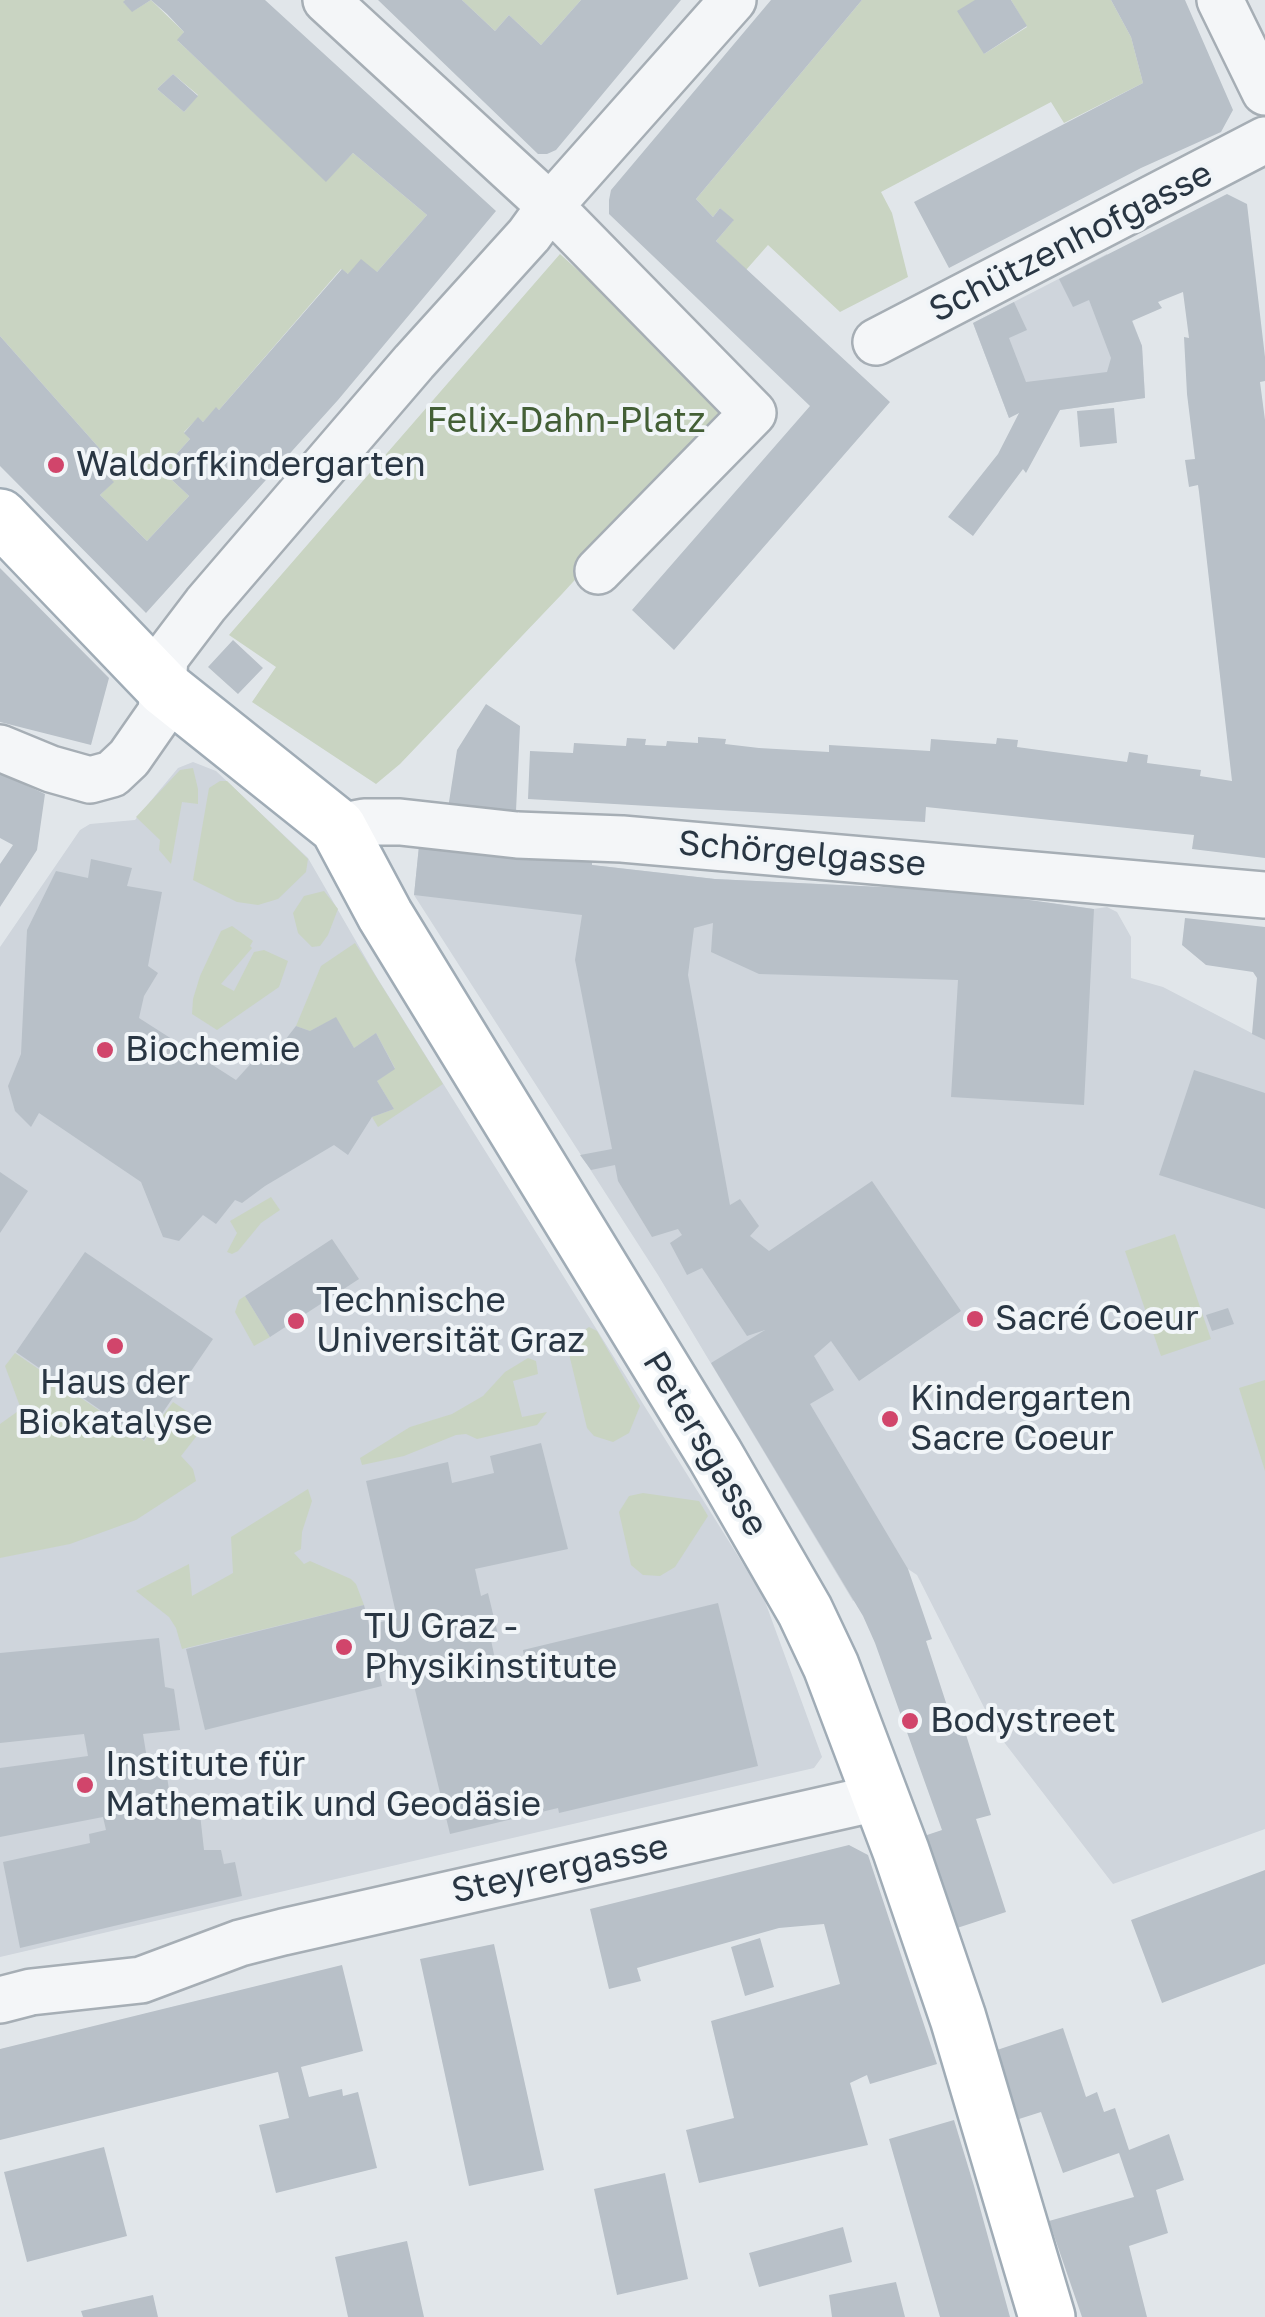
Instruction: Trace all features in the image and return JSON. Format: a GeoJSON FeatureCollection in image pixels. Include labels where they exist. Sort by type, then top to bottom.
{"type":"FeatureCollection","features":[{"type":"Feature","properties":{"kind":"main road","name":"Petersgasse"},"geometry":{"type":"LineString","coordinates":[[0,516],[164,688],[338,828],[385,915],[805,1610],[831,1666],[881,1797],[958,2018],[1048,2317]]}},
{"type":"Feature","properties":{"kind":"street"},"geometry":{"type":"LineString","coordinates":[[326,0],[550,206],[753,413],[598,571]]}},
{"type":"Feature","properties":{"kind":"street"},"geometry":{"type":"LineString","coordinates":[[0,748],[51,770],[90,780],[112,774],[153,728],[161,712],[165,658],[206,604],[733,0]]}},
{"type":"Feature","properties":{"kind":"street"},"geometry":{"type":"LineString","coordinates":[[1220,0],[1265,92]]}},
{"type":"Feature","properties":{"kind":"street","name":"Schützenhofgasse"},"geometry":{"type":"LineString","coordinates":[[876,342],[1265,140]]}},
{"type":"Feature","properties":{"kind":"street","name":"Schörgelgasse"},"geometry":{"type":"LineString","coordinates":[[338,828],[364,822],[400,822],[517,835],[622,839],[1265,895]]}},
{"type":"Feature","properties":{"kind":"street","name":"Steyrergasse"},"geometry":{"type":"LineString","coordinates":[[16,1996],[137,1952],[240,1943],[881,1797]]}},
{"type":"Feature","properties":{"kind":"shaded area"},"geometry":{"type":"Polygon","coordinates":[[[1107,254],[1142,346],[1145,398],[1060,410],[1056,414],[1019,413],[1009,418],[973,323],[1107,254]]]}},
{"type":"Feature","properties":{"kind":"shaded area","name":"Technische Universität Graz"},"geometry":{"type":"Polygon","coordinates":[[[193,762],[216,771],[308,858],[376,976],[763,1596],[822,1757],[814,1768],[0,1957],[0,947],[80,830],[90,824],[135,820],[178,768],[193,762]]]}},
{"type":"Feature","properties":{"kind":"shaded area","name":"Sacré Coeur"},"geometry":{"type":"Polygon","coordinates":[[[420,836],[592,865],[715,879],[964,891],[1093,909],[1107,907],[1117,912],[1131,937],[1131,978],[1163,987],[1265,1040],[1265,1829],[1113,1884],[997,1733],[917,1575],[908,1569],[853,1601],[658,1275],[414,895],[420,836]]]}},
{"type":"Feature","properties":{"kind":"green space"},"geometry":{"type":"Polygon","coordinates":[[[0,0],[125,0],[133,11],[151,0],[184,32],[178,41],[326,181],[353,153],[427,215],[377,272],[348,274],[341,269],[219,410],[216,408],[203,422],[198,418],[184,432],[190,439],[171,460],[182,470],[172,480],[189,496],[147,541],[100,495],[113,482],[100,467],[108,458],[0,336],[0,0]],[[173,74],[157,89],[184,112],[198,95],[173,74]]]}},
{"type":"Feature","properties":{"kind":"green space"},"geometry":{"type":"Polygon","coordinates":[[[462,0],[581,0],[541,45],[509,15],[495,31],[462,0]]]}},
{"type":"Feature","properties":{"kind":"green space"},"geometry":{"type":"Polygon","coordinates":[[[862,0],[975,0],[984,54],[1027,27],[1011,0],[1111,0],[1131,37],[1143,83],[1064,123],[1051,102],[881,192],[892,213],[908,277],[840,312],[768,245],[746,270],[716,241],[733,221],[720,208],[713,217],[696,199],[862,0]]]}},
{"type":"Feature","properties":{"kind":"green space","name":"Felix-Dahn-Platz"},"geometry":{"type":"Polygon","coordinates":[[[560,254],[731,409],[562,594],[400,764],[376,784],[252,702],[276,667],[229,635],[560,254]]]}},
{"type":"Feature","properties":{"kind":"green space"},"geometry":{"type":"Polygon","coordinates":[[[193,768],[198,804],[182,802],[171,864],[159,850],[160,840],[136,817],[180,770],[193,768]]]}},
{"type":"Feature","properties":{"kind":"green space"},"geometry":{"type":"Polygon","coordinates":[[[227,781],[308,859],[306,872],[278,899],[258,905],[237,902],[193,880],[209,788],[227,781]]]}},
{"type":"Feature","properties":{"kind":"green space"},"geometry":{"type":"Polygon","coordinates":[[[324,891],[338,909],[328,935],[320,946],[312,947],[298,933],[293,913],[304,896],[324,891]]]}},
{"type":"Feature","properties":{"kind":"green space"},"geometry":{"type":"Polygon","coordinates":[[[232,926],[253,941],[252,948],[221,984],[234,991],[254,952],[264,950],[288,961],[279,987],[217,1030],[192,1014],[193,999],[221,931],[232,926]]]}},
{"type":"Feature","properties":{"kind":"green space"},"geometry":{"type":"Polygon","coordinates":[[[355,943],[443,1084],[378,1127],[372,1117],[394,1109],[377,1081],[395,1068],[376,1033],[354,1048],[336,1018],[310,1031],[296,1026],[321,966],[355,943]]]}},
{"type":"Feature","properties":{"kind":"green space"},"geometry":{"type":"Polygon","coordinates":[[[271,1197],[280,1210],[261,1223],[238,1251],[227,1252],[237,1233],[230,1221],[271,1197]]]}},
{"type":"Feature","properties":{"kind":"green space"},"geometry":{"type":"Polygon","coordinates":[[[1175,1234],[1211,1339],[1161,1356],[1125,1251],[1175,1234]]]}},
{"type":"Feature","properties":{"kind":"green space"},"geometry":{"type":"Polygon","coordinates":[[[245,1296],[270,1337],[254,1346],[235,1312],[245,1296]]]}},
{"type":"Feature","properties":{"kind":"green space"},"geometry":{"type":"Polygon","coordinates":[[[589,1327],[597,1331],[640,1406],[629,1433],[613,1442],[594,1436],[587,1428],[569,1354],[572,1339],[589,1327]]]}},
{"type":"Feature","properties":{"kind":"green space"},"geometry":{"type":"Polygon","coordinates":[[[15,1353],[144,1441],[173,1402],[206,1424],[181,1456],[193,1469],[196,1481],[136,1520],[70,1544],[0,1558],[0,1424],[21,1409],[5,1366],[15,1353]]]}},
{"type":"Feature","properties":{"kind":"green space"},"geometry":{"type":"Polygon","coordinates":[[[528,1358],[536,1361],[538,1374],[513,1381],[522,1417],[547,1412],[537,1425],[477,1439],[456,1435],[404,1456],[362,1465],[360,1458],[410,1427],[452,1414],[483,1396],[505,1372],[528,1358]]]}},
{"type":"Feature","properties":{"kind":"green space"},"geometry":{"type":"Polygon","coordinates":[[[1265,1380],[1265,1471],[1239,1388],[1265,1380]]]}},
{"type":"Feature","properties":{"kind":"green space"},"geometry":{"type":"Polygon","coordinates":[[[308,1489],[312,1501],[301,1549],[294,1553],[304,1564],[310,1561],[351,1579],[364,1605],[182,1649],[169,1617],[136,1591],[189,1564],[192,1596],[233,1573],[231,1537],[308,1489]]]}},
{"type":"Feature","properties":{"kind":"green space"},"geometry":{"type":"Polygon","coordinates":[[[643,1493],[699,1501],[708,1516],[675,1567],[660,1576],[643,1575],[631,1565],[619,1512],[629,1496],[643,1493]]]}},
{"type":"Feature","properties":{"kind":"building"},"geometry":{"type":"Polygon","coordinates":[[[125,0],[151,0],[132,12],[125,0]]]}},
{"type":"Feature","properties":{"kind":"building"},"geometry":{"type":"Polygon","coordinates":[[[151,0],[265,0],[496,211],[338,400],[146,613],[0,466],[0,336],[108,458],[99,467],[114,482],[100,495],[147,541],[189,496],[172,480],[182,470],[171,460],[190,439],[184,433],[198,417],[203,422],[216,407],[219,410],[342,269],[348,274],[361,259],[377,272],[427,215],[353,153],[326,182],[177,40],[184,32],[151,0]]]}},
{"type":"Feature","properties":{"kind":"building"},"geometry":{"type":"Polygon","coordinates":[[[378,0],[462,0],[495,31],[509,15],[541,45],[581,0],[681,0],[556,150],[538,154],[378,0]]]}},
{"type":"Feature","properties":{"kind":"building"},"geometry":{"type":"Polygon","coordinates":[[[771,0],[862,0],[696,199],[713,217],[720,208],[734,220],[716,241],[890,402],[674,650],[632,610],[810,406],[609,214],[609,200],[611,190],[771,0]]]}},
{"type":"Feature","properties":{"kind":"building"},"geometry":{"type":"Polygon","coordinates":[[[975,0],[1011,0],[1027,26],[984,54],[957,11],[975,0]]]}},
{"type":"Feature","properties":{"kind":"building"},"geometry":{"type":"Polygon","coordinates":[[[1111,0],[1185,0],[1233,110],[1221,132],[1141,168],[949,268],[914,202],[1143,83],[1131,37],[1111,0]]]}},
{"type":"Feature","properties":{"kind":"building"},"geometry":{"type":"Polygon","coordinates":[[[173,74],[198,96],[184,112],[157,89],[173,74]]]}},
{"type":"Feature","properties":{"kind":"building"},"geometry":{"type":"Polygon","coordinates":[[[1227,194],[1247,204],[1265,357],[1265,381],[1260,382],[1265,420],[1265,858],[1192,849],[1194,835],[926,807],[925,822],[528,799],[530,751],[573,753],[574,743],[626,746],[627,738],[646,739],[645,745],[666,746],[667,741],[698,743],[698,737],[726,739],[725,744],[759,748],[829,752],[829,745],[930,751],[931,739],[996,744],[997,738],[1018,740],[1017,747],[1127,762],[1129,752],[1148,755],[1147,763],[1201,770],[1200,776],[1232,781],[1198,485],[1189,487],[1185,460],[1195,459],[1187,394],[1184,337],[1189,338],[1183,292],[1158,302],[1162,308],[1132,321],[1142,346],[1145,398],[1060,410],[1026,473],[1023,469],[973,536],[948,517],[998,454],[1019,413],[1009,418],[973,323],[1014,302],[1027,330],[1009,338],[1026,382],[1107,372],[1111,358],[1089,300],[1073,307],[1059,279],[1227,194]]]}},
{"type":"Feature","properties":{"kind":"building"},"geometry":{"type":"Polygon","coordinates":[[[1114,408],[1117,443],[1080,447],[1077,411],[1114,408]]]}},
{"type":"Feature","properties":{"kind":"building"},"geometry":{"type":"Polygon","coordinates":[[[0,568],[109,678],[91,745],[0,722],[0,568]]]}},
{"type":"Feature","properties":{"kind":"building"},"geometry":{"type":"Polygon","coordinates":[[[233,640],[263,668],[238,694],[208,667],[233,640]]]}},
{"type":"Feature","properties":{"kind":"building"},"geometry":{"type":"Polygon","coordinates":[[[486,704],[520,726],[516,811],[509,821],[447,815],[457,750],[486,704]]]}},
{"type":"Feature","properties":{"kind":"building"},"geometry":{"type":"Polygon","coordinates":[[[0,773],[45,794],[37,850],[0,907],[0,864],[13,845],[0,838],[0,773]]]}},
{"type":"Feature","properties":{"kind":"building"},"geometry":{"type":"Polygon","coordinates":[[[420,836],[592,856],[592,865],[715,879],[964,891],[1094,909],[1084,1105],[951,1097],[958,980],[759,974],[711,952],[713,923],[694,928],[688,975],[730,1205],[740,1199],[759,1226],[750,1236],[769,1251],[872,1181],[961,1311],[859,1381],[831,1341],[814,1356],[834,1390],[810,1404],[908,1569],[932,1639],[926,1641],[950,1715],[959,1712],[991,1815],[976,1819],[1006,1912],[954,1929],[924,1836],[942,1830],[875,1643],[863,1616],[711,1363],[765,1330],[747,1336],[702,1268],[687,1275],[670,1243],[682,1235],[678,1229],[652,1237],[618,1181],[615,1165],[591,1170],[580,1155],[612,1149],[575,960],[582,915],[414,895],[420,836]]]}},
{"type":"Feature","properties":{"kind":"building","name":"Biochemie"},"geometry":{"type":"Polygon","coordinates":[[[91,859],[132,868],[127,886],[162,892],[148,966],[158,973],[144,996],[139,1018],[236,1080],[265,1048],[275,1053],[296,1026],[310,1031],[336,1017],[354,1048],[376,1033],[395,1069],[377,1081],[394,1109],[372,1117],[348,1155],[334,1145],[242,1203],[235,1200],[216,1224],[203,1215],[179,1241],[163,1237],[141,1182],[39,1113],[31,1127],[15,1111],[8,1086],[21,1054],[27,930],[56,871],[88,878],[91,859]]]}},
{"type":"Feature","properties":{"kind":"building"},"geometry":{"type":"Polygon","coordinates":[[[1185,918],[1265,927],[1265,1040],[1252,1034],[1257,978],[1253,972],[1206,965],[1182,945],[1185,918]]]}},
{"type":"Feature","properties":{"kind":"building"},"geometry":{"type":"Polygon","coordinates":[[[1194,1070],[1265,1093],[1265,1209],[1159,1175],[1194,1070]]]}},
{"type":"Feature","properties":{"kind":"building"},"geometry":{"type":"Polygon","coordinates":[[[0,1172],[28,1191],[0,1233],[0,1172]]]}},
{"type":"Feature","properties":{"kind":"building"},"geometry":{"type":"Polygon","coordinates":[[[332,1239],[359,1279],[270,1337],[245,1296],[332,1239]]]}},
{"type":"Feature","properties":{"kind":"building","name":"Haus der Biokatalyse"},"geometry":{"type":"Polygon","coordinates":[[[85,1252],[213,1339],[144,1440],[16,1352],[85,1252]]]}},
{"type":"Feature","properties":{"kind":"building"},"geometry":{"type":"Polygon","coordinates":[[[1228,1308],[1234,1324],[1212,1331],[1206,1315],[1228,1308]]]}},
{"type":"Feature","properties":{"kind":"building","name":"TU Graz - Physikinstitute"},"geometry":{"type":"Polygon","coordinates":[[[541,1443],[568,1549],[475,1569],[481,1596],[488,1593],[499,1639],[491,1640],[496,1664],[524,1657],[523,1650],[718,1603],[758,1766],[450,1834],[409,1665],[379,1673],[382,1686],[205,1730],[186,1649],[364,1605],[369,1625],[397,1618],[366,1481],[448,1462],[452,1483],[494,1473],[490,1456],[541,1443]]]}},
{"type":"Feature","properties":{"kind":"building","name":"Institute für Mathematik und Geodäsie"},"geometry":{"type":"Polygon","coordinates":[[[159,1638],[165,1687],[174,1689],[180,1730],[143,1734],[148,1765],[165,1764],[170,1796],[185,1795],[185,1818],[200,1814],[204,1850],[221,1850],[224,1864],[235,1862],[242,1896],[20,1948],[3,1862],[90,1843],[89,1834],[106,1830],[103,1817],[0,1837],[0,1768],[88,1756],[84,1734],[0,1743],[0,1653],[159,1638]]]}},
{"type":"Feature","properties":{"kind":"building"},"geometry":{"type":"Polygon","coordinates":[[[849,1845],[868,1855],[937,2064],[870,2084],[867,2075],[850,2083],[868,2145],[699,2183],[686,2130],[734,2118],[711,2021],[840,1984],[824,1924],[779,1928],[637,1968],[641,1981],[609,1989],[590,1909],[849,1845]]]}},
{"type":"Feature","properties":{"kind":"building"},"geometry":{"type":"Polygon","coordinates":[[[1265,1870],[1265,1964],[1162,2003],[1131,1920],[1265,1870]]]}},
{"type":"Feature","properties":{"kind":"building"},"geometry":{"type":"Polygon","coordinates":[[[760,1938],[774,1987],[745,1996],[731,1947],[760,1938]]]}},
{"type":"Feature","properties":{"kind":"building"},"geometry":{"type":"Polygon","coordinates":[[[494,1944],[544,2170],[469,2186],[420,1959],[494,1944]]]}},
{"type":"Feature","properties":{"kind":"building"},"geometry":{"type":"Polygon","coordinates":[[[342,1965],[363,2051],[301,2067],[309,2097],[342,2089],[343,2096],[358,2092],[377,2168],[276,2193],[259,2125],[289,2118],[278,2072],[0,2140],[0,2049],[342,1965]]]}},
{"type":"Feature","properties":{"kind":"building"},"geometry":{"type":"Polygon","coordinates":[[[1063,2028],[1086,2097],[1097,2092],[1104,2112],[1115,2108],[1129,2150],[1169,2134],[1184,2180],[1156,2190],[1168,2233],[1129,2246],[1147,2317],[1082,2317],[1049,2221],[1134,2197],[1119,2153],[1063,2173],[1041,2112],[1019,2119],[997,2050],[1063,2028]]]}},
{"type":"Feature","properties":{"kind":"building"},"geometry":{"type":"Polygon","coordinates":[[[954,2120],[1010,2317],[940,2317],[889,2139],[954,2120]]]}},
{"type":"Feature","properties":{"kind":"building"},"geometry":{"type":"Polygon","coordinates":[[[104,2147],[127,2236],[27,2262],[4,2172],[104,2147]]]}},
{"type":"Feature","properties":{"kind":"building"},"geometry":{"type":"Polygon","coordinates":[[[665,2173],[688,2279],[617,2295],[594,2189],[665,2173]]]}},
{"type":"Feature","properties":{"kind":"building"},"geometry":{"type":"Polygon","coordinates":[[[843,2227],[852,2262],[759,2287],[749,2253],[843,2227]]]}},
{"type":"Feature","properties":{"kind":"building"},"geometry":{"type":"Polygon","coordinates":[[[407,2241],[424,2317],[348,2317],[335,2257],[407,2241]]]}},
{"type":"Feature","properties":{"kind":"building"},"geometry":{"type":"Polygon","coordinates":[[[896,2282],[905,2317],[832,2317],[829,2295],[896,2282]]]}},
{"type":"Feature","properties":{"kind":"building"},"geometry":{"type":"Polygon","coordinates":[[[153,2295],[158,2317],[83,2317],[81,2311],[153,2295]]]}},
{"type":"Feature","properties":{"kind":"place","name":"Waldorfkindergarten"},"geometry":{"type":"Point","coordinates":[56,465]}},
{"type":"Feature","properties":{"kind":"place","name":"Biochemie"},"geometry":{"type":"Point","coordinates":[105,1050]}},
{"type":"Feature","properties":{"kind":"place","name":"Sacré Coeur"},"geometry":{"type":"Point","coordinates":[975,1319]}},
{"type":"Feature","properties":{"kind":"place","name":"Technische Universität Graz"},"geometry":{"type":"Point","coordinates":[296,1321]}},
{"type":"Feature","properties":{"kind":"place","name":"Haus der Biokatalyse"},"geometry":{"type":"Point","coordinates":[115,1346]}},
{"type":"Feature","properties":{"kind":"place","name":"Kindergarten Sacre Coeur"},"geometry":{"type":"Point","coordinates":[890,1419]}},
{"type":"Feature","properties":{"kind":"place","name":"TU Graz - Physikinstitute"},"geometry":{"type":"Point","coordinates":[344,1647]}},
{"type":"Feature","properties":{"kind":"place","name":"Bodystreet"},"geometry":{"type":"Point","coordinates":[910,1721]}},
{"type":"Feature","properties":{"kind":"place","name":"Institute für Mathematik und Geodäsie"},"geometry":{"type":"Point","coordinates":[85,1785]}}]}
